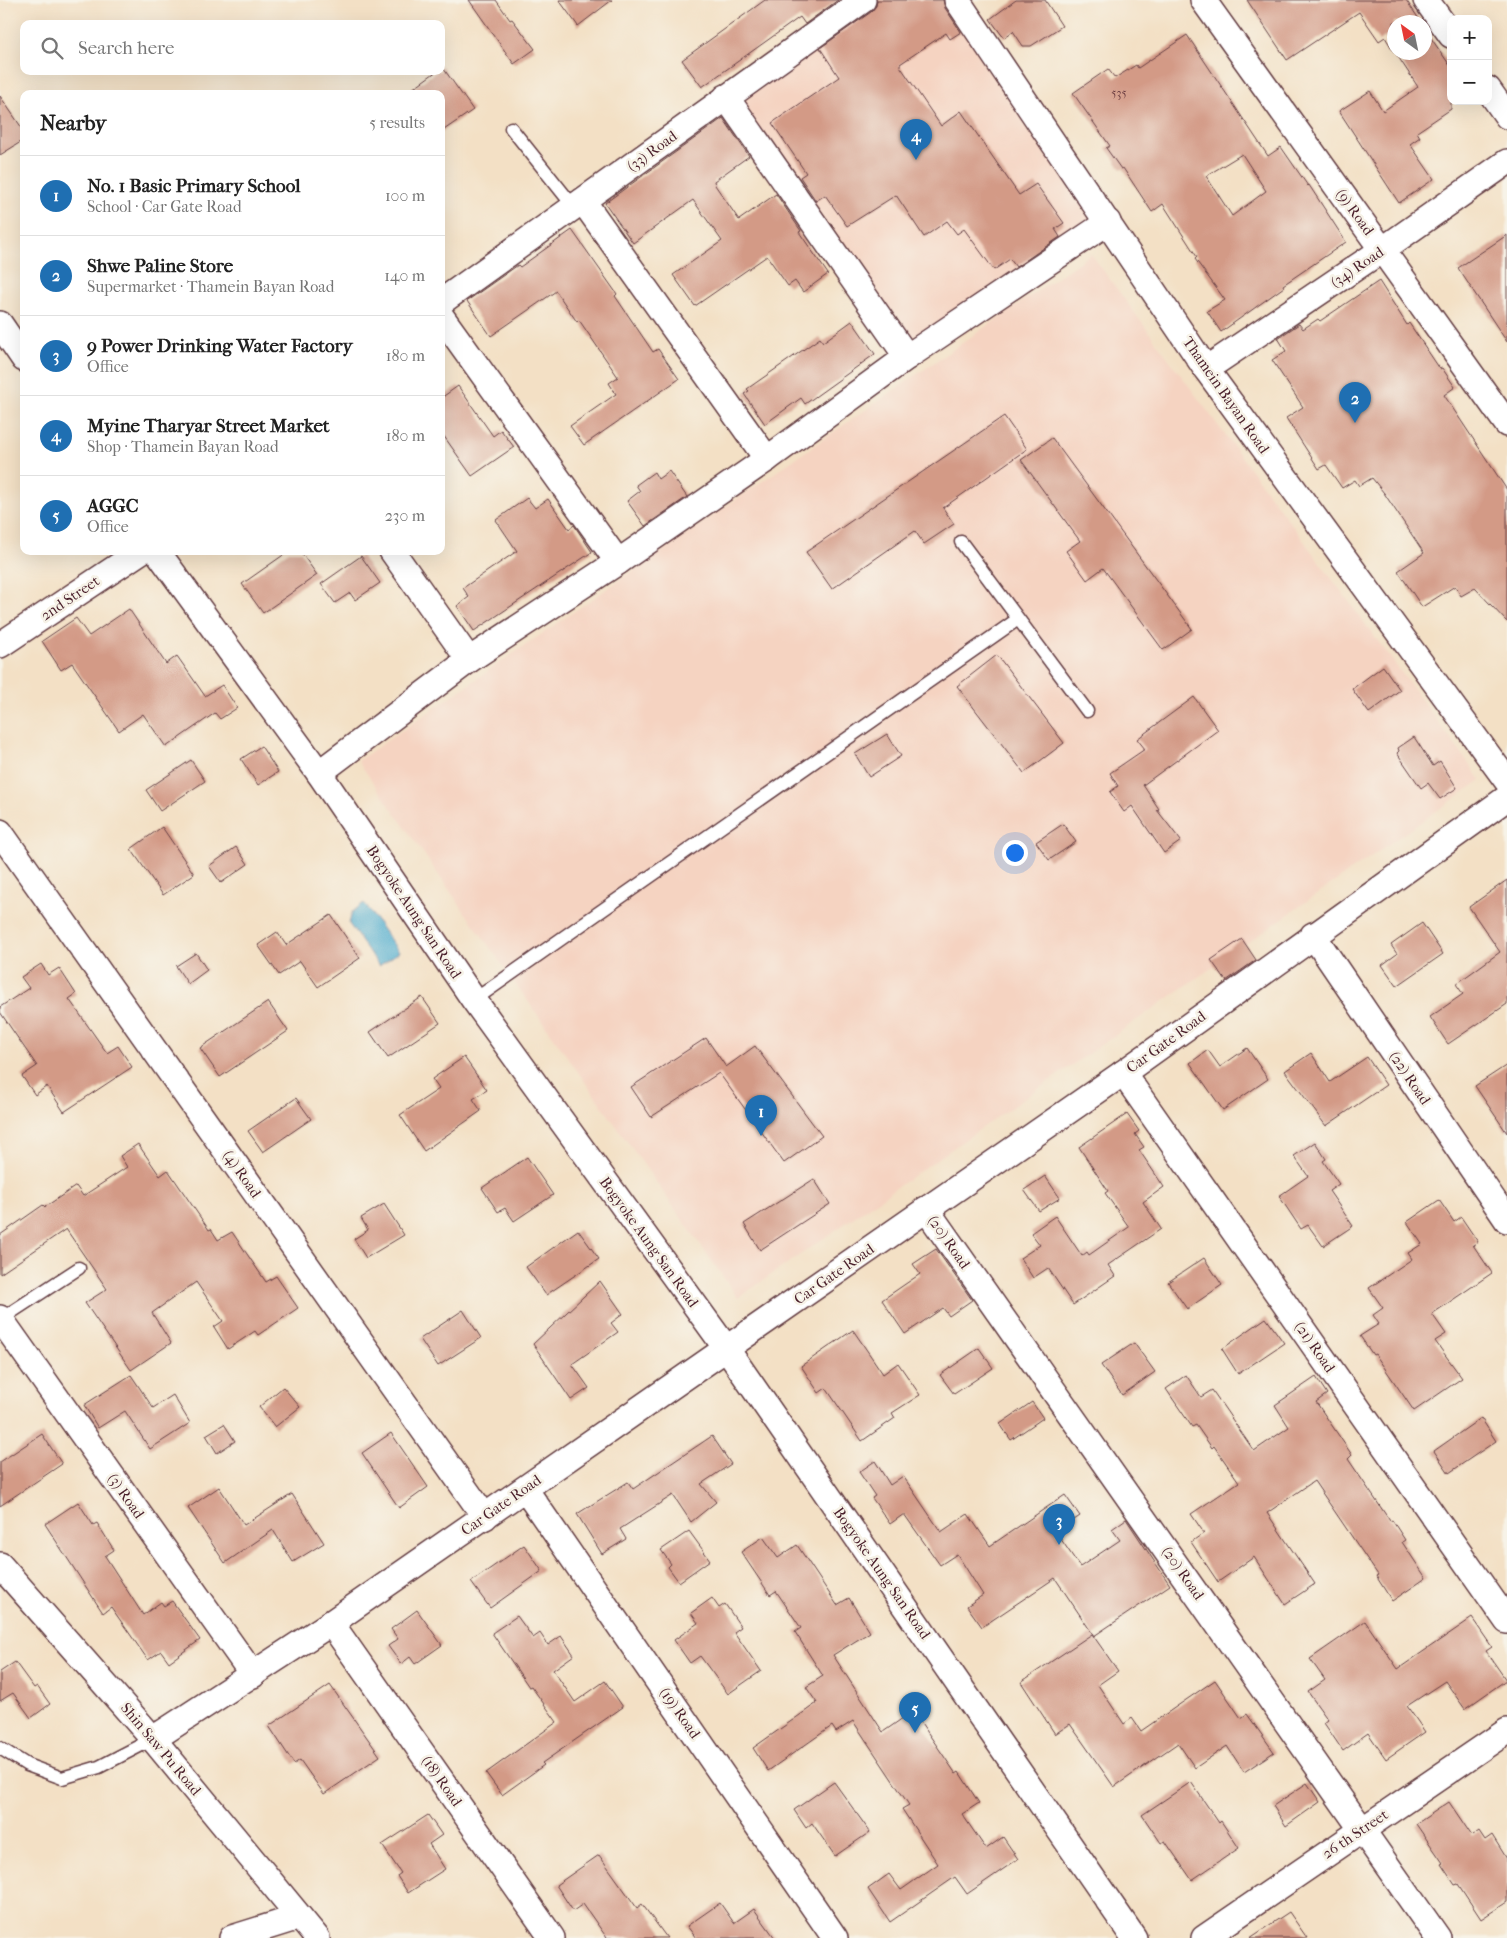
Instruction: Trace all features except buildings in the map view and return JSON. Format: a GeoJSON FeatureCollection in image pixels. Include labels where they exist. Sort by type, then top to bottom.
{"type":"FeatureCollection","features":[{"type":"Feature","properties":{"kind":"street","name":"(33) Road"},"geometry":{"type":"LineString","coordinates":[[445,299],[863,0]]}},
{"type":"Feature","properties":{"kind":"street","name":"Thamein Bayan Road"},"geometry":{"type":"LineString","coordinates":[[957,0],[1206,369],[1507,781]]}},
{"type":"Feature","properties":{"kind":"street","name":"(9) Road"},"geometry":{"type":"LineString","coordinates":[[1203,0],[1507,424]]}},
{"type":"Feature","properties":{"kind":"street"},"geometry":{"type":"LineString","coordinates":[[1426,0],[1447,29]]}},
{"type":"Feature","properties":{"kind":"street"},"geometry":{"type":"LineString","coordinates":[[1492,95],[1507,116]]}},
{"type":"Feature","properties":{"kind":"street"},"geometry":{"type":"LineString","coordinates":[[726,97],[907,357]]}},
{"type":"Feature","properties":{"kind":"street","name":"(34) Road"},"geometry":{"type":"LineString","coordinates":[[1206,369],[1382,250],[1507,162]]}},
{"type":"Feature","properties":{"kind":"street"},"geometry":{"type":"LineString","coordinates":[[579,204],[767,459]]}},
{"type":"Feature","properties":{"kind":"street"},"geometry":{"type":"LineString","coordinates":[[319,773],[469,660],[618,562],[767,459],[907,357],[1108,222]]}},
{"type":"Feature","properties":{"kind":"street"},"geometry":{"type":"LineString","coordinates":[[445,322],[618,562]]}},
{"type":"Feature","properties":{"kind":"street","name":"2nd Street"},"geometry":{"type":"LineString","coordinates":[[0,645],[134,555]]}},
{"type":"Feature","properties":{"kind":"street","name":"Bogyoke Aung San Road"},"geometry":{"type":"LineString","coordinates":[[160,555],[319,773],[474,1000],[726,1348],[1134,1938]]}},
{"type":"Feature","properties":{"kind":"street"},"geometry":{"type":"LineString","coordinates":[[395,555],[469,660]]}},
{"type":"Feature","properties":{"kind":"street","name":"Car Gate Road"},"geometry":{"type":"LineString","coordinates":[[153,1739],[332,1624],[1123,1073],[1313,935],[1507,798]]}},
{"type":"Feature","properties":{"kind":"street","name":"(4) Road"},"geometry":{"type":"LineString","coordinates":[[0,832],[485,1517]]}},
{"type":"Feature","properties":{"kind":"street","name":"(22) Road"},"geometry":{"type":"LineString","coordinates":[[1313,935],[1507,1220]]}},
{"type":"Feature","properties":{"kind":"street","name":"(21) Road"},"geometry":{"type":"LineString","coordinates":[[1123,1073],[1507,1621]]}},
{"type":"Feature","properties":{"kind":"street","name":"(20) Road"},"geometry":{"type":"LineString","coordinates":[[926,1209],[1438,1938]]}},
{"type":"Feature","properties":{"kind":"street","name":"(3) Road"},"geometry":{"type":"LineString","coordinates":[[0,1318],[253,1675]]}},
{"type":"Feature","properties":{"kind":"street","name":"(19) Road"},"geometry":{"type":"LineString","coordinates":[[525,1488],[835,1938]]}},
{"type":"Feature","properties":{"kind":"street","name":"Shin Saw Pu Road"},"geometry":{"type":"LineString","coordinates":[[0,1564],[153,1739],[317,1938]]}},
{"type":"Feature","properties":{"kind":"street","name":"(18) Road"},"geometry":{"type":"LineString","coordinates":[[332,1624],[552,1938]]}},
{"type":"Feature","properties":{"kind":"street","name":"26 th Street"},"geometry":{"type":"LineString","coordinates":[[1204,1938],[1507,1731]]}},
{"type":"Feature","properties":{"kind":"street"},"geometry":{"type":"LineString","coordinates":[[232,1938],[298,1917]]}},
{"type":"Feature","properties":{"kind":"lane"},"geometry":{"type":"LineString","coordinates":[[511,128],[579,204]]}},
{"type":"Feature","properties":{"kind":"lane"},"geometry":{"type":"LineString","coordinates":[[961,542],[1087,711]]}},
{"type":"Feature","properties":{"kind":"lane"},"geometry":{"type":"LineString","coordinates":[[474,1000],[1018,619]]}},
{"type":"Feature","properties":{"kind":"lane"},"geometry":{"type":"LineString","coordinates":[[0,1318],[79,1268]]}},
{"type":"Feature","properties":{"kind":"lane"},"geometry":{"type":"LineString","coordinates":[[0,1748],[27,1765],[62,1778],[99,1767],[153,1739]]}},
{"type":"Feature","properties":{"kind":"shaded area"},"geometry":{"type":"Polygon","coordinates":[[[873,0],[948,0],[1098,221],[907,347],[733,99],[873,0]]]}},
{"type":"Feature","properties":{"kind":"shaded area"},"geometry":{"type":"Polygon","coordinates":[[[1091,254],[1481,780],[738,1298],[358,761],[1091,254]]]}},
{"type":"Feature","properties":{"kind":"water"},"geometry":{"type":"Polygon","coordinates":[[[364,903],[399,952],[379,966],[349,924],[352,912],[364,903]]]}},
{"type":"Feature","properties":{"kind":"place","name":"Myine Tharyar Street Market"},"geometry":{"type":"Point","coordinates":[916,160]}},
{"type":"Feature","properties":{"kind":"place","name":"Shwe Paline Store"},"geometry":{"type":"Point","coordinates":[1355,423]}},
{"type":"Feature","properties":{"kind":"place","name":"No. 1 Basic Primary School"},"geometry":{"type":"Point","coordinates":[761,1136]}},
{"type":"Feature","properties":{"kind":"place","name":"9 Power Drinking Water Factory"},"geometry":{"type":"Point","coordinates":[1059,1545]}},
{"type":"Feature","properties":{"kind":"place","name":"AGGC"},"geometry":{"type":"Point","coordinates":[915,1733]}}]}
